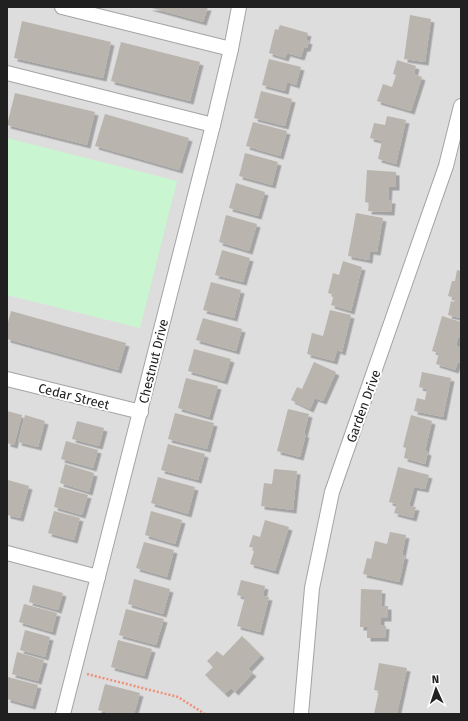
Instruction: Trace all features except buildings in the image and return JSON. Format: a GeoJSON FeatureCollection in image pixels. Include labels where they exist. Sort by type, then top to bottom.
{"type":"FeatureCollection","features":[{"type":"Feature","properties":{"kind":"street"},"geometry":{"type":"LineString","coordinates":[[62,7],[231,49]]}},
{"type":"Feature","properties":{"kind":"street","name":"Chestnut Drive"},"geometry":{"type":"LineString","coordinates":[[63,714],[213,125],[231,49],[239,7]]}},
{"type":"Feature","properties":{"kind":"street"},"geometry":{"type":"LineString","coordinates":[[7,73],[213,125]]}},
{"type":"Feature","properties":{"kind":"street","name":"Garden Drive"},"geometry":{"type":"LineString","coordinates":[[300,714],[312,588],[332,492],[446,166],[461,106]]}},
{"type":"Feature","properties":{"kind":"street","name":"Cedar Street"},"geometry":{"type":"LineString","coordinates":[[7,379],[140,412]]}},
{"type":"Feature","properties":{"kind":"street"},"geometry":{"type":"LineString","coordinates":[[7,553],[98,577]]}},
{"type":"Feature","properties":{"kind":"path"},"geometry":{"type":"LineString","coordinates":[[84,673],[178,697],[205,714]]}},
{"type":"Feature","properties":{"kind":"shaded area"},"geometry":{"type":"Polygon","coordinates":[[[7,7],[461,7],[461,714],[7,714],[7,7]]]}},
{"type":"Feature","properties":{"kind":"green space"},"geometry":{"type":"Polygon","coordinates":[[[7,138],[177,181],[140,328],[7,295],[7,138]]]}}]}
